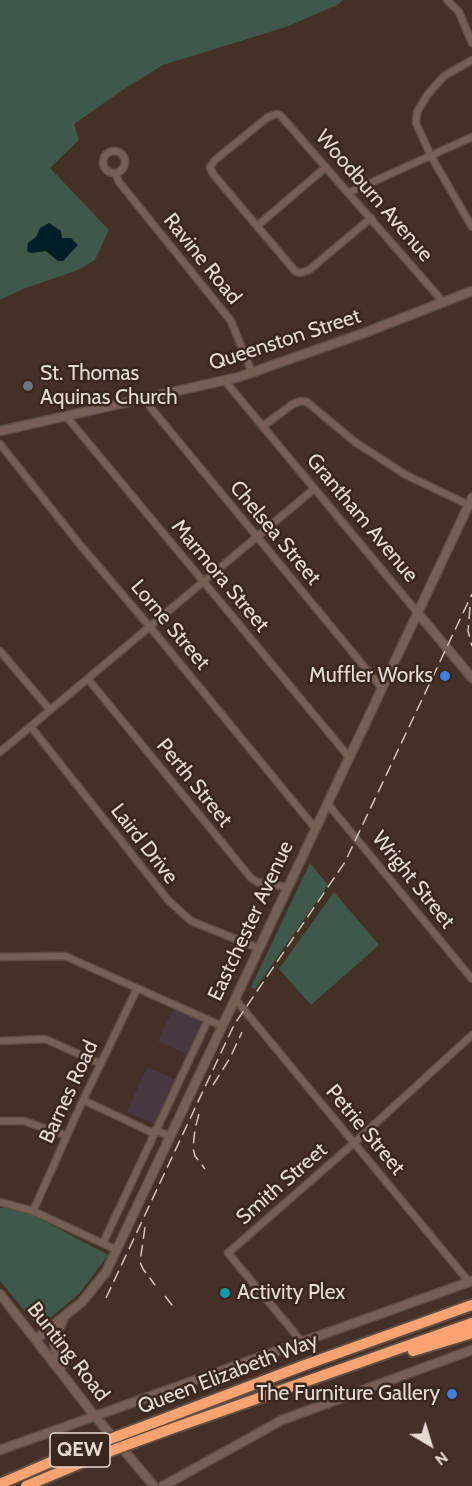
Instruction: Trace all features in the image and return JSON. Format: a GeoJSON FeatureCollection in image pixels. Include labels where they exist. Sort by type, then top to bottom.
{"type":"FeatureCollection","features":[{"type":"Feature","properties":{"kind":"highway","name":"Queen Elizabeth Way"},"geometry":{"type":"LineString","coordinates":[[26,1486],[305,1365],[472,1305]]}},
{"type":"Feature","properties":{"kind":"highway","name":"Queen Elizabeth Way"},"geometry":{"type":"LineString","coordinates":[[0,1485],[67,1455],[357,1364],[472,1323]]}},
{"type":"Feature","properties":{"kind":"highway"},"geometry":{"type":"LineString","coordinates":[[357,1364],[430,1347],[472,1333]]}},
{"type":"Feature","properties":{"kind":"street"},"geometry":{"type":"LineString","coordinates":[[447,0],[459,12],[472,43]]}},
{"type":"Feature","properties":{"kind":"street"},"geometry":{"type":"LineString","coordinates":[[472,60],[444,76],[428,94],[417,112],[416,123],[431,156],[472,227]]}},
{"type":"Feature","properties":{"kind":"street","name":"Woodburn Avenue"},"geometry":{"type":"LineString","coordinates":[[256,225],[211,172],[210,167],[215,160],[268,117],[277,114],[290,124],[444,303]]}},
{"type":"Feature","properties":{"kind":"street"},"geometry":{"type":"LineString","coordinates":[[348,193],[472,138]]}},
{"type":"Feature","properties":{"kind":"street"},"geometry":{"type":"LineString","coordinates":[[326,167],[256,225],[295,271],[302,273],[371,218]]}},
{"type":"Feature","properties":{"kind":"street","name":"Ravine Road"},"geometry":{"type":"LineString","coordinates":[[115,173],[130,196],[223,308],[231,321],[252,373]]}},
{"type":"Feature","properties":{"kind":"street","name":"Queenston Street"},"geometry":{"type":"LineString","coordinates":[[0,431],[252,373],[472,291]]}},
{"type":"Feature","properties":{"kind":"street","name":"Grantham Avenue"},"geometry":{"type":"LineString","coordinates":[[225,381],[472,678]]}},
{"type":"Feature","properties":{"kind":"street","name":"Chelsea Street"},"geometry":{"type":"LineString","coordinates":[[147,398],[150,408],[381,687]]}},
{"type":"Feature","properties":{"kind":"street"},"geometry":{"type":"LineString","coordinates":[[263,426],[293,404],[301,401],[307,402],[355,442],[406,475],[470,502]]}},
{"type":"Feature","properties":{"kind":"street","name":"Marmora Street"},"geometry":{"type":"LineString","coordinates":[[66,416],[349,757]]}},
{"type":"Feature","properties":{"kind":"street","name":"Lorne Street"},"geometry":{"type":"LineString","coordinates":[[0,444],[81,546],[315,828]]}},
{"type":"Feature","properties":{"kind":"street"},"geometry":{"type":"LineString","coordinates":[[0,752],[314,489]]}},
{"type":"Feature","properties":{"kind":"street","name":"Eastchester Avenue"},"geometry":{"type":"LineString","coordinates":[[36,1339],[95,1287],[117,1250],[286,887],[470,502]]}},
{"type":"Feature","properties":{"kind":"street"},"geometry":{"type":"LineString","coordinates":[[0,651],[50,710]]}},
{"type":"Feature","properties":{"kind":"street","name":"Perth Street"},"geometry":{"type":"LineString","coordinates":[[88,679],[251,878],[257,882],[286,887]]}},
{"type":"Feature","properties":{"kind":"street","name":"Laird Drive"},"geometry":{"type":"LineString","coordinates":[[31,727],[168,900],[191,921],[258,948]]}},
{"type":"Feature","properties":{"kind":"street","name":"Wright Street"},"geometry":{"type":"LineString","coordinates":[[327,803],[472,979]]}},
{"type":"Feature","properties":{"kind":"street"},"geometry":{"type":"LineString","coordinates":[[0,957],[64,956],[222,1026]]}},
{"type":"Feature","properties":{"kind":"street","name":"Barnes Road"},"geometry":{"type":"LineString","coordinates":[[33,1210],[137,989]]}},
{"type":"Feature","properties":{"kind":"street","name":"Petrie Street"},"geometry":{"type":"LineString","coordinates":[[234,999],[471,1282]]}},
{"type":"Feature","properties":{"kind":"street","name":"Eastchester Avenue"},"geometry":{"type":"LineString","coordinates":[[103,1243],[208,1020]]}},
{"type":"Feature","properties":{"kind":"street","name":"Smith Street"},"geometry":{"type":"LineString","coordinates":[[302,1342],[228,1253],[354,1143],[472,1035]]}},
{"type":"Feature","properties":{"kind":"street"},"geometry":{"type":"LineString","coordinates":[[0,1041],[45,1039],[101,1064]]}},
{"type":"Feature","properties":{"kind":"street"},"geometry":{"type":"LineString","coordinates":[[83,1100],[154,1132],[169,1136]]}},
{"type":"Feature","properties":{"kind":"street"},"geometry":{"type":"LineString","coordinates":[[0,1121],[24,1121],[67,1136]]}},
{"type":"Feature","properties":{"kind":"street"},"geometry":{"type":"LineString","coordinates":[[0,1202],[33,1210],[117,1250]]}},
{"type":"Feature","properties":{"kind":"street"},"geometry":{"type":"LineString","coordinates":[[0,1450],[471,1282]]}},
{"type":"Feature","properties":{"kind":"street","name":"Bunting Road"},"geometry":{"type":"LineString","coordinates":[[0,1294],[94,1415],[154,1486]]}},
{"type":"Feature","properties":{"kind":"street"},"geometry":{"type":"LineString","coordinates":[[67,1314],[60,1323],[54,1341],[56,1354],[68,1381]]}},
{"type":"Feature","properties":{"kind":"street"},"geometry":{"type":"LineString","coordinates":[[163,1486],[252,1435],[289,1418],[472,1350]]}},
{"type":"Feature","properties":{"kind":"shaded area"},"geometry":{"type":"Polygon","coordinates":[[[174,1007],[206,1022],[190,1056],[158,1041],[174,1007]]]}},
{"type":"Feature","properties":{"kind":"shaded area"},"geometry":{"type":"Polygon","coordinates":[[[147,1067],[177,1080],[157,1125],[127,1112],[147,1067]]]}},
{"type":"Feature","properties":{"kind":"green space"},"geometry":{"type":"Polygon","coordinates":[[[0,0],[343,0],[337,5],[286,27],[163,65],[74,124],[79,140],[50,168],[109,230],[95,260],[78,270],[23,289],[0,300],[0,0]]]}},
{"type":"Feature","properties":{"kind":"green space"},"geometry":{"type":"Polygon","coordinates":[[[310,863],[328,885],[255,989],[251,987],[310,863]]]}},
{"type":"Feature","properties":{"kind":"green space"},"geometry":{"type":"Polygon","coordinates":[[[334,892],[379,945],[311,1005],[279,969],[334,892]]]}},
{"type":"Feature","properties":{"kind":"green space"},"geometry":{"type":"Polygon","coordinates":[[[0,1208],[20,1208],[108,1255],[79,1294],[45,1322],[36,1324],[0,1281],[0,1208]]]}},
{"type":"Feature","properties":{"kind":"water"},"geometry":{"type":"Polygon","coordinates":[[[49,223],[61,231],[62,238],[71,238],[78,245],[63,261],[58,261],[46,251],[31,253],[27,251],[28,243],[36,237],[40,228],[49,223]]]}},
{"type":"Feature","properties":{"kind":"railway"},"geometry":{"type":"LineString","coordinates":[[106,1298],[234,1025],[345,862],[472,594]]}},
{"type":"Feature","properties":{"kind":"railway"},"geometry":{"type":"LineString","coordinates":[[470,607],[468,631],[472,646]]}},
{"type":"Feature","properties":{"kind":"railway"},"geometry":{"type":"LineString","coordinates":[[213,1085],[230,1058],[242,1032]]}},
{"type":"Feature","properties":{"kind":"railway"},"geometry":{"type":"LineString","coordinates":[[199,1114],[193,1148],[195,1156],[205,1169]]}},
{"type":"Feature","properties":{"kind":"railway"},"geometry":{"type":"LineString","coordinates":[[145,1227],[140,1262],[155,1285]]}},
{"type":"Feature","properties":{"kind":"railway"},"geometry":{"type":"LineString","coordinates":[[165,1296],[175,1309]]}},
{"type":"Feature","properties":{"kind":"place","name":"St. Thomas Aquinas Church"},"geometry":{"type":"Point","coordinates":[28,386]}},
{"type":"Feature","properties":{"kind":"place","name":"Muffler Works"},"geometry":{"type":"Point","coordinates":[445,676]}},
{"type":"Feature","properties":{"kind":"place","name":"Activity Plex"},"geometry":{"type":"Point","coordinates":[225,1293]}},
{"type":"Feature","properties":{"kind":"place","name":"The Furniture Gallery"},"geometry":{"type":"Point","coordinates":[452,1394]}}]}
